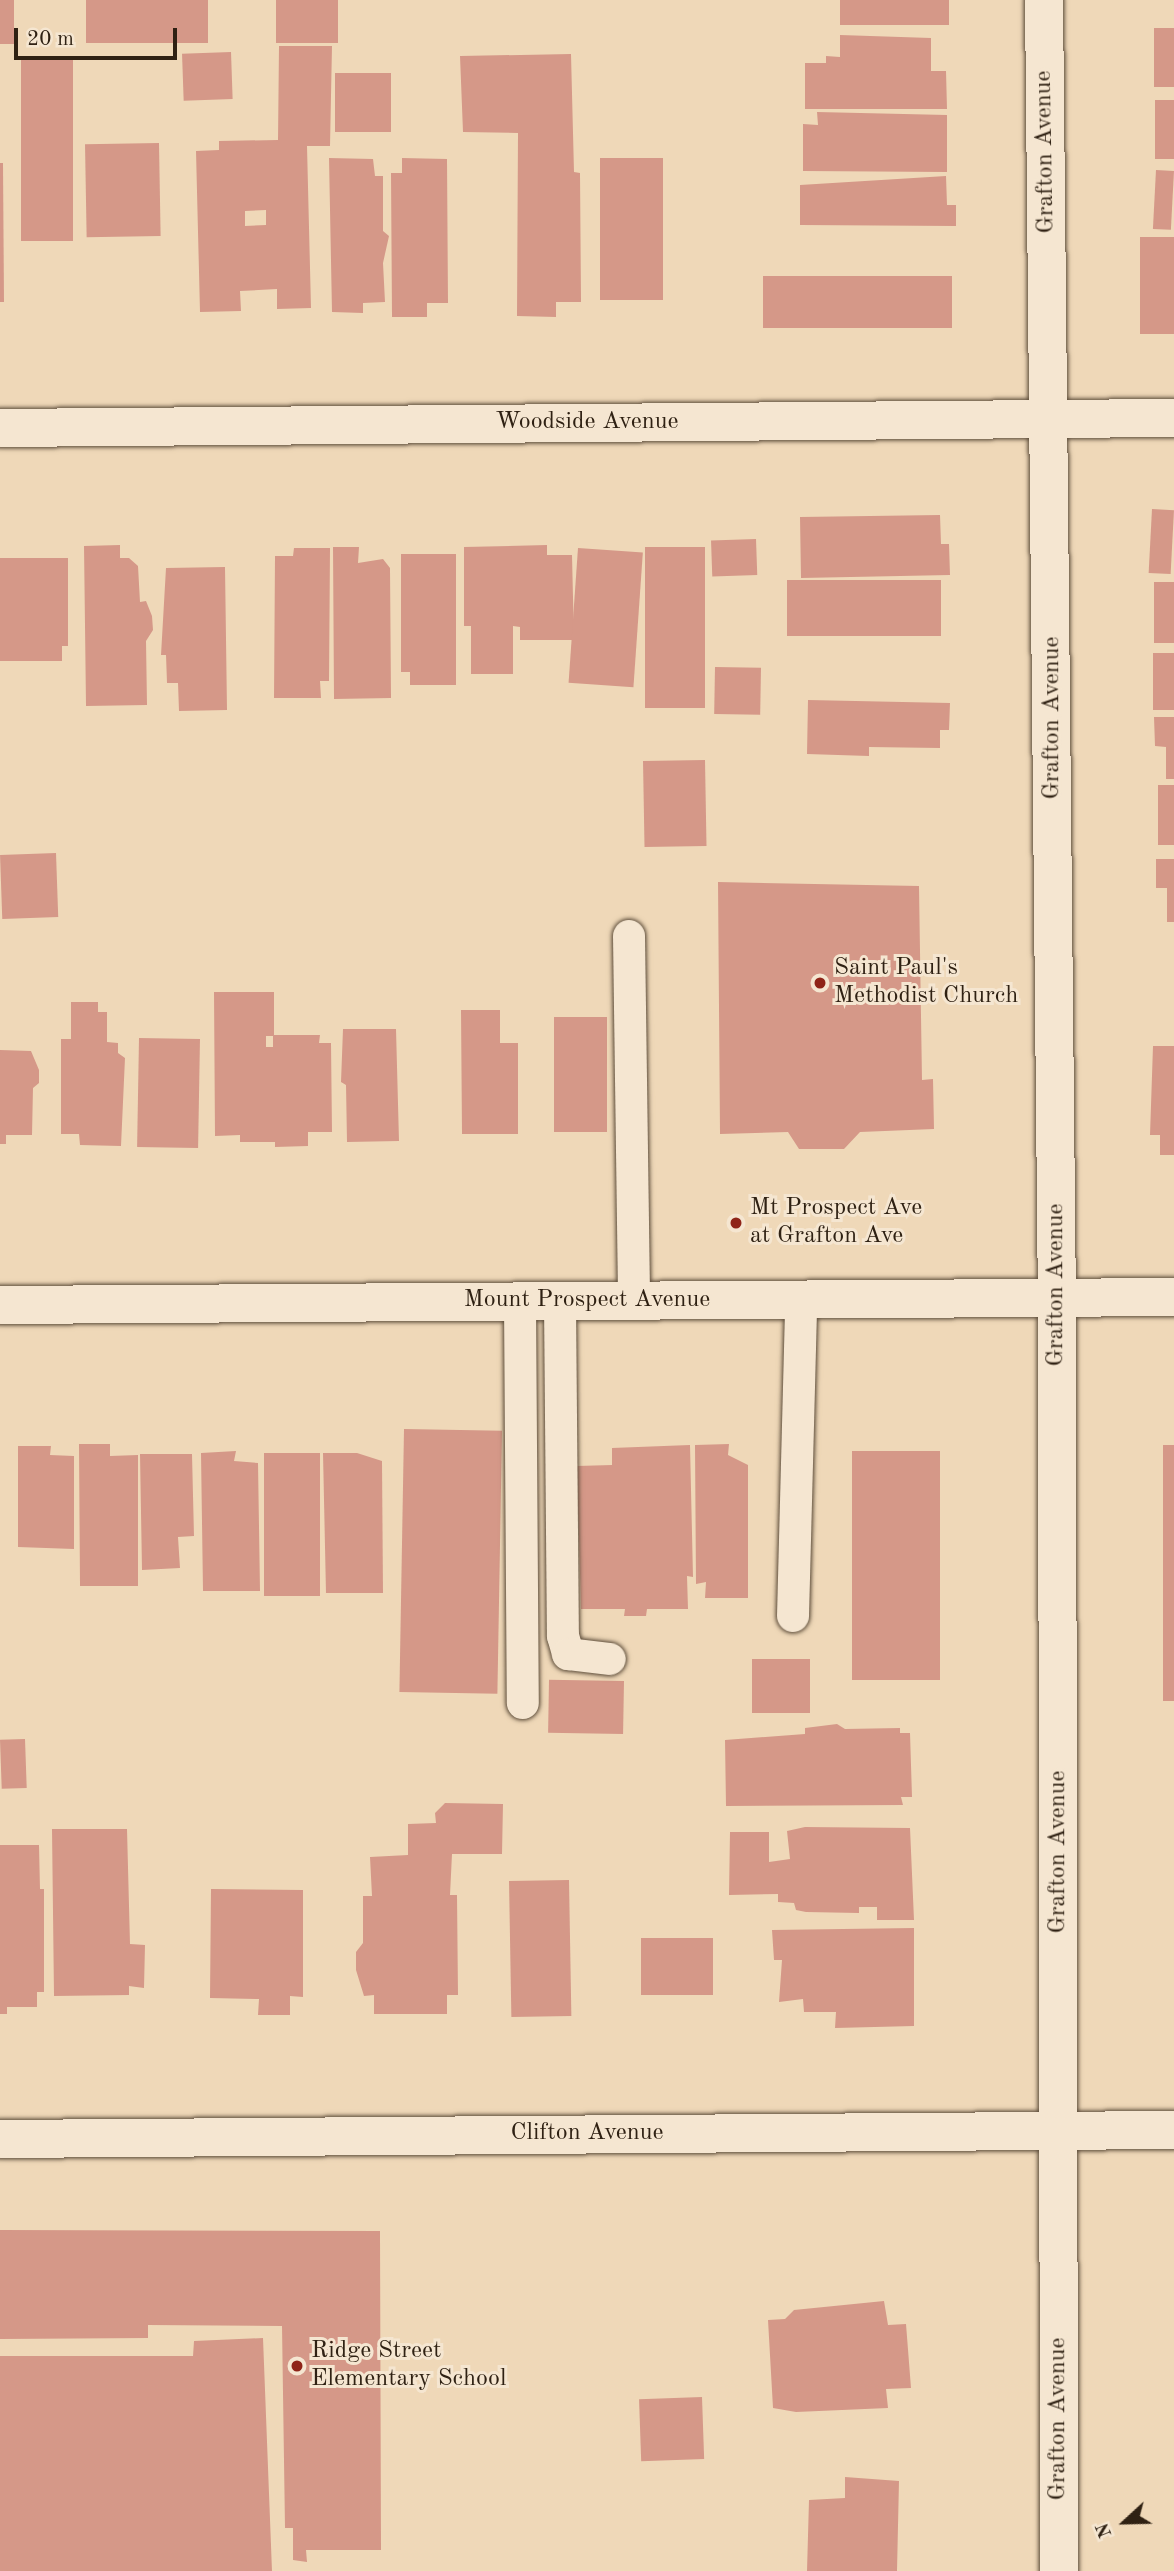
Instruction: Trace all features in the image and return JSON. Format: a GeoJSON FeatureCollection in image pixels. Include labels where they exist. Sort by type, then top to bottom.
{"type":"FeatureCollection","features":[{"type":"Feature","properties":{"kind":"street","name":"Grafton Avenue"},"geometry":{"type":"LineString","coordinates":[[1044,0],[1051,419],[1057,1298],[1059,2571]]}},
{"type":"Feature","properties":{"kind":"street","name":"Woodside Avenue"},"geometry":{"type":"LineString","coordinates":[[0,428],[1174,418]]}},
{"type":"Feature","properties":{"kind":"street","name":"Mount Prospect Avenue"},"geometry":{"type":"LineString","coordinates":[[0,1305],[1174,1297]]}},
{"type":"Feature","properties":{"kind":"street","name":"Clifton Avenue"},"geometry":{"type":"LineString","coordinates":[[0,2139],[1174,2130]]}},
{"type":"Feature","properties":{"kind":"lane"},"geometry":{"type":"LineString","coordinates":[[629,936],[634,1301]]}},
{"type":"Feature","properties":{"kind":"lane"},"geometry":{"type":"LineString","coordinates":[[793,1616],[801,1300]]}},
{"type":"Feature","properties":{"kind":"lane"},"geometry":{"type":"LineString","coordinates":[[520,1302],[523,1703]]}},
{"type":"Feature","properties":{"kind":"lane"},"geometry":{"type":"LineString","coordinates":[[561,1302],[563,1636],[568,1654],[611,1658]]}},
{"type":"Feature","properties":{"kind":"building"},"geometry":{"type":"Polygon","coordinates":[[[0,0],[14,0],[14,44],[0,44],[0,0]]]}},
{"type":"Feature","properties":{"kind":"building"},"geometry":{"type":"Polygon","coordinates":[[[86,0],[208,0],[208,43],[86,43],[86,0]]]}},
{"type":"Feature","properties":{"kind":"building"},"geometry":{"type":"Polygon","coordinates":[[[276,0],[338,0],[338,43],[276,43],[276,0]]]}},
{"type":"Feature","properties":{"kind":"building"},"geometry":{"type":"Polygon","coordinates":[[[840,0],[949,0],[949,25],[840,25],[840,0]]]}},
{"type":"Feature","properties":{"kind":"building"},"geometry":{"type":"Polygon","coordinates":[[[1154,28],[1174,28],[1174,87],[1154,87],[1154,28]]]}},
{"type":"Feature","properties":{"kind":"building"},"geometry":{"type":"Polygon","coordinates":[[[840,35],[931,38],[931,71],[946,71],[947,109],[805,109],[805,63],[826,63],[826,56],[840,57],[840,35]]]}},
{"type":"Feature","properties":{"kind":"building"},"geometry":{"type":"Polygon","coordinates":[[[279,46],[332,46],[330,146],[307,146],[311,308],[277,309],[277,289],[240,291],[241,311],[200,312],[196,151],[219,150],[219,141],[278,140],[279,46]],[[266,210],[245,211],[245,226],[266,225],[266,210]]]}},
{"type":"Feature","properties":{"kind":"building"},"geometry":{"type":"Polygon","coordinates":[[[231,52],[233,99],[184,101],[182,54],[231,52]]]}},
{"type":"Feature","properties":{"kind":"building"},"geometry":{"type":"Polygon","coordinates":[[[571,54],[574,172],[580,173],[581,302],[556,302],[556,317],[517,316],[518,133],[463,132],[460,56],[571,54]]]}},
{"type":"Feature","properties":{"kind":"building"},"geometry":{"type":"Polygon","coordinates":[[[21,58],[73,58],[73,241],[21,241],[21,58]]]}},
{"type":"Feature","properties":{"kind":"building"},"geometry":{"type":"Polygon","coordinates":[[[335,73],[391,73],[391,132],[335,132],[335,73]]]}},
{"type":"Feature","properties":{"kind":"building"},"geometry":{"type":"Polygon","coordinates":[[[1155,100],[1174,100],[1174,159],[1155,159],[1155,100]]]}},
{"type":"Feature","properties":{"kind":"building"},"geometry":{"type":"Polygon","coordinates":[[[817,112],[947,115],[947,172],[803,171],[803,124],[818,125],[817,112]]]}},
{"type":"Feature","properties":{"kind":"building"},"geometry":{"type":"Polygon","coordinates":[[[159,143],[161,236],[87,237],[85,144],[159,143]]]}},
{"type":"Feature","properties":{"kind":"building"},"geometry":{"type":"Polygon","coordinates":[[[329,158],[373,159],[375,176],[383,176],[383,231],[389,236],[383,263],[385,302],[363,303],[363,313],[332,312],[329,158]]]}},
{"type":"Feature","properties":{"kind":"building"},"geometry":{"type":"Polygon","coordinates":[[[402,158],[447,159],[448,303],[427,303],[427,317],[392,317],[391,173],[402,173],[402,158]]]}},
{"type":"Feature","properties":{"kind":"building"},"geometry":{"type":"Polygon","coordinates":[[[600,158],[663,158],[663,300],[600,300],[600,158]]]}},
{"type":"Feature","properties":{"kind":"building"},"geometry":{"type":"Polygon","coordinates":[[[0,163],[3,163],[4,302],[0,302],[0,163]]]}},
{"type":"Feature","properties":{"kind":"building"},"geometry":{"type":"Polygon","coordinates":[[[1156,170],[1174,171],[1171,230],[1153,229],[1156,170]]]}},
{"type":"Feature","properties":{"kind":"building"},"geometry":{"type":"Polygon","coordinates":[[[946,176],[947,205],[956,205],[956,226],[800,225],[800,185],[946,176]]]}},
{"type":"Feature","properties":{"kind":"building"},"geometry":{"type":"Polygon","coordinates":[[[1140,237],[1174,237],[1174,334],[1140,334],[1140,237]]]}},
{"type":"Feature","properties":{"kind":"building"},"geometry":{"type":"Polygon","coordinates":[[[763,276],[952,276],[952,328],[763,328],[763,276]]]}},
{"type":"Feature","properties":{"kind":"building"},"geometry":{"type":"Polygon","coordinates":[[[1152,509],[1174,510],[1171,574],[1149,573],[1152,509]]]}},
{"type":"Feature","properties":{"kind":"building"},"geometry":{"type":"Polygon","coordinates":[[[940,515],[941,544],[949,544],[950,575],[801,578],[800,517],[940,515]]]}},
{"type":"Feature","properties":{"kind":"building"},"geometry":{"type":"Polygon","coordinates":[[[756,539],[757,575],[712,577],[711,541],[756,539]]]}},
{"type":"Feature","properties":{"kind":"building"},"geometry":{"type":"Polygon","coordinates":[[[120,545],[120,558],[129,558],[138,566],[140,602],[146,601],[152,616],[153,630],[146,641],[147,705],[86,706],[84,546],[120,545]]]}},
{"type":"Feature","properties":{"kind":"building"},"geometry":{"type":"Polygon","coordinates":[[[547,545],[547,555],[572,555],[574,640],[520,640],[520,627],[513,626],[513,674],[471,674],[471,626],[464,626],[464,547],[547,545]]]}},
{"type":"Feature","properties":{"kind":"building"},"geometry":{"type":"Polygon","coordinates":[[[333,547],[359,547],[358,563],[383,559],[390,568],[391,698],[334,699],[333,547]]]}},
{"type":"Feature","properties":{"kind":"building"},"geometry":{"type":"Polygon","coordinates":[[[645,547],[705,547],[705,708],[645,708],[645,547]]]}},
{"type":"Feature","properties":{"kind":"building"},"geometry":{"type":"Polygon","coordinates":[[[294,548],[330,548],[329,681],[320,681],[321,698],[274,698],[275,556],[293,556],[294,548]]]}},
{"type":"Feature","properties":{"kind":"building"},"geometry":{"type":"Polygon","coordinates":[[[578,548],[643,553],[633,687],[569,683],[578,548]]]}},
{"type":"Feature","properties":{"kind":"building"},"geometry":{"type":"Polygon","coordinates":[[[401,554],[456,554],[456,685],[410,685],[410,672],[401,672],[401,554]]]}},
{"type":"Feature","properties":{"kind":"building"},"geometry":{"type":"Polygon","coordinates":[[[0,558],[68,558],[68,646],[62,646],[62,661],[0,661],[0,558]]]}},
{"type":"Feature","properties":{"kind":"building"},"geometry":{"type":"Polygon","coordinates":[[[225,567],[227,710],[179,711],[178,683],[167,683],[166,655],[161,655],[166,568],[225,567]]]}},
{"type":"Feature","properties":{"kind":"building"},"geometry":{"type":"Polygon","coordinates":[[[787,580],[941,580],[941,636],[787,636],[787,580]]]}},
{"type":"Feature","properties":{"kind":"building"},"geometry":{"type":"Polygon","coordinates":[[[1154,582],[1174,582],[1174,643],[1154,643],[1154,582]]]}},
{"type":"Feature","properties":{"kind":"building"},"geometry":{"type":"Polygon","coordinates":[[[1153,653],[1174,653],[1174,710],[1153,710],[1153,653]]]}},
{"type":"Feature","properties":{"kind":"building"},"geometry":{"type":"Polygon","coordinates":[[[715,667],[761,668],[760,715],[714,714],[715,667]]]}},
{"type":"Feature","properties":{"kind":"building"},"geometry":{"type":"Polygon","coordinates":[[[808,700],[950,703],[949,730],[940,730],[940,748],[869,747],[869,756],[807,754],[808,700]]]}},
{"type":"Feature","properties":{"kind":"building"},"geometry":{"type":"Polygon","coordinates":[[[1154,717],[1174,717],[1174,779],[1166,779],[1166,747],[1155,746],[1154,717]]]}},
{"type":"Feature","properties":{"kind":"building"},"geometry":{"type":"Polygon","coordinates":[[[705,760],[707,846],[645,847],[643,761],[705,760]]]}},
{"type":"Feature","properties":{"kind":"building"},"geometry":{"type":"Polygon","coordinates":[[[1158,785],[1174,785],[1174,845],[1158,845],[1158,785]]]}},
{"type":"Feature","properties":{"kind":"building"},"geometry":{"type":"Polygon","coordinates":[[[56,853],[58,917],[2,919],[0,855],[56,853]]]}},
{"type":"Feature","properties":{"kind":"building"},"geometry":{"type":"Polygon","coordinates":[[[1156,859],[1174,859],[1174,922],[1167,922],[1167,888],[1156,888],[1156,859]]]}},
{"type":"Feature","properties":{"kind":"building","name":"Saint Paul's Methodist Church"},"geometry":{"type":"Polygon","coordinates":[[[718,882],[919,886],[922,1080],[933,1079],[934,1129],[860,1132],[844,1149],[799,1149],[788,1132],[720,1134],[718,882]]]}},
{"type":"Feature","properties":{"kind":"building"},"geometry":{"type":"Polygon","coordinates":[[[214,992],[274,992],[274,1035],[320,1035],[319,1043],[331,1043],[332,1132],[308,1132],[308,1146],[275,1147],[275,1142],[240,1142],[240,1135],[215,1136],[214,992]],[[266,1036],[266,1047],[273,1047],[273,1036],[266,1036]]]}},
{"type":"Feature","properties":{"kind":"building"},"geometry":{"type":"Polygon","coordinates":[[[71,1002],[98,1002],[98,1012],[107,1012],[107,1042],[118,1043],[118,1053],[125,1058],[121,1146],[80,1145],[79,1134],[61,1134],[61,1039],[71,1039],[71,1002]]]}},
{"type":"Feature","properties":{"kind":"building"},"geometry":{"type":"Polygon","coordinates":[[[461,1010],[500,1010],[500,1043],[518,1043],[518,1134],[462,1134],[461,1010]]]}},
{"type":"Feature","properties":{"kind":"building"},"geometry":{"type":"Polygon","coordinates":[[[554,1017],[607,1017],[607,1132],[554,1132],[554,1017]]]}},
{"type":"Feature","properties":{"kind":"building"},"geometry":{"type":"Polygon","coordinates":[[[343,1029],[396,1029],[399,1141],[347,1142],[346,1085],[341,1082],[343,1029]]]}},
{"type":"Feature","properties":{"kind":"building"},"geometry":{"type":"Polygon","coordinates":[[[139,1038],[200,1039],[198,1148],[137,1147],[139,1038]]]}},
{"type":"Feature","properties":{"kind":"building"},"geometry":{"type":"Polygon","coordinates":[[[1153,1046],[1174,1046],[1174,1155],[1160,1155],[1160,1135],[1150,1135],[1153,1046]]]}},
{"type":"Feature","properties":{"kind":"building"},"geometry":{"type":"Polygon","coordinates":[[[0,1050],[31,1051],[39,1070],[39,1083],[33,1088],[32,1135],[6,1135],[6,1144],[0,1144],[0,1050]]]}},
{"type":"Feature","properties":{"kind":"building"},"geometry":{"type":"Polygon","coordinates":[[[404,1429],[502,1431],[497,1694],[399,1692],[404,1429]]]}},
{"type":"Feature","properties":{"kind":"building"},"geometry":{"type":"Polygon","coordinates":[[[79,1444],[110,1444],[110,1456],[138,1455],[138,1586],[80,1586],[79,1444]]]}},
{"type":"Feature","properties":{"kind":"building"},"geometry":{"type":"Polygon","coordinates":[[[729,1444],[728,1455],[748,1465],[748,1598],[705,1598],[706,1582],[696,1584],[695,1445],[729,1444]]]}},
{"type":"Feature","properties":{"kind":"building"},"geometry":{"type":"Polygon","coordinates":[[[690,1445],[693,1577],[687,1576],[688,1609],[647,1609],[646,1616],[624,1616],[625,1609],[581,1609],[577,1466],[612,1465],[612,1448],[690,1445]]]}},
{"type":"Feature","properties":{"kind":"building"},"geometry":{"type":"Polygon","coordinates":[[[1163,1445],[1174,1445],[1174,1701],[1163,1701],[1163,1445]]]}},
{"type":"Feature","properties":{"kind":"building"},"geometry":{"type":"Polygon","coordinates":[[[18,1446],[51,1446],[50,1455],[74,1456],[74,1549],[18,1547],[18,1446]]]}},
{"type":"Feature","properties":{"kind":"building"},"geometry":{"type":"Polygon","coordinates":[[[236,1451],[234,1461],[258,1463],[260,1591],[203,1591],[201,1453],[236,1451]]]}},
{"type":"Feature","properties":{"kind":"building"},"geometry":{"type":"Polygon","coordinates":[[[852,1451],[940,1451],[940,1680],[852,1680],[852,1451]]]}},
{"type":"Feature","properties":{"kind":"building"},"geometry":{"type":"Polygon","coordinates":[[[264,1453],[320,1453],[320,1596],[264,1596],[264,1453]]]}},
{"type":"Feature","properties":{"kind":"building"},"geometry":{"type":"Polygon","coordinates":[[[323,1453],[357,1453],[382,1461],[383,1593],[326,1593],[323,1453]]]}},
{"type":"Feature","properties":{"kind":"building"},"geometry":{"type":"Polygon","coordinates":[[[140,1454],[192,1454],[194,1536],[178,1537],[180,1568],[142,1570],[140,1454]]]}},
{"type":"Feature","properties":{"kind":"building"},"geometry":{"type":"Polygon","coordinates":[[[752,1659],[810,1659],[810,1713],[752,1713],[752,1659]]]}},
{"type":"Feature","properties":{"kind":"building"},"geometry":{"type":"Polygon","coordinates":[[[549,1680],[624,1681],[623,1734],[548,1733],[549,1680]]]}},
{"type":"Feature","properties":{"kind":"building"},"geometry":{"type":"Polygon","coordinates":[[[837,1724],[845,1729],[900,1728],[900,1733],[910,1733],[912,1797],[901,1797],[903,1805],[726,1806],[725,1740],[805,1734],[805,1728],[837,1724]]]}},
{"type":"Feature","properties":{"kind":"building"},"geometry":{"type":"Polygon","coordinates":[[[25,1739],[27,1788],[2,1789],[0,1740],[25,1739]]]}},
{"type":"Feature","properties":{"kind":"building"},"geometry":{"type":"Polygon","coordinates":[[[445,1803],[503,1804],[502,1854],[452,1854],[450,1895],[457,1895],[458,1995],[447,1995],[447,2014],[374,2014],[374,1995],[364,1996],[356,1970],[356,1952],[363,1943],[363,1896],[372,1896],[370,1857],[408,1855],[408,1824],[436,1823],[435,1813],[445,1803]]]}},
{"type":"Feature","properties":{"kind":"building"},"geometry":{"type":"Polygon","coordinates":[[[805,1827],[910,1828],[914,1920],[877,1920],[877,1907],[859,1907],[859,1913],[806,1912],[796,1910],[794,1903],[778,1902],[778,1894],[729,1895],[730,1832],[769,1832],[769,1862],[790,1859],[787,1831],[805,1827]]]}},
{"type":"Feature","properties":{"kind":"building"},"geometry":{"type":"Polygon","coordinates":[[[52,1829],[127,1829],[130,1944],[145,1945],[144,1988],[129,1986],[129,1995],[54,1996],[52,1829]]]}},
{"type":"Feature","properties":{"kind":"building"},"geometry":{"type":"Polygon","coordinates":[[[0,1845],[39,1845],[40,1889],[44,1889],[44,1992],[37,1992],[37,2007],[7,2007],[7,2014],[0,2014],[0,1845]]]}},
{"type":"Feature","properties":{"kind":"building"},"geometry":{"type":"Polygon","coordinates":[[[569,1880],[571,2016],[511,2017],[509,1881],[569,1880]]]}},
{"type":"Feature","properties":{"kind":"building"},"geometry":{"type":"Polygon","coordinates":[[[211,1889],[303,1890],[303,1997],[290,1996],[290,2015],[258,2015],[259,1999],[210,1998],[211,1889]]]}},
{"type":"Feature","properties":{"kind":"building"},"geometry":{"type":"Polygon","coordinates":[[[914,1928],[914,2026],[835,2028],[836,2012],[804,2012],[803,1999],[779,2002],[782,1960],[774,1960],[772,1930],[914,1928]]]}},
{"type":"Feature","properties":{"kind":"building"},"geometry":{"type":"Polygon","coordinates":[[[641,1938],[713,1938],[713,1995],[641,1995],[641,1938]]]}},
{"type":"Feature","properties":{"kind":"building"},"geometry":{"type":"Polygon","coordinates":[[[0,2230],[380,2231],[381,2550],[306,2550],[307,2562],[293,2560],[293,2528],[285,2528],[282,2326],[148,2325],[148,2338],[0,2339],[0,2230]]]}},
{"type":"Feature","properties":{"kind":"building"},"geometry":{"type":"Polygon","coordinates":[[[884,2301],[888,2325],[906,2324],[911,2388],[886,2389],[888,2408],[796,2412],[773,2408],[768,2320],[785,2319],[794,2310],[884,2301]]]}},
{"type":"Feature","properties":{"kind":"building"},"geometry":{"type":"Polygon","coordinates":[[[263,2338],[272,2571],[0,2571],[0,2356],[193,2356],[194,2341],[263,2338]]]}},
{"type":"Feature","properties":{"kind":"building"},"geometry":{"type":"Polygon","coordinates":[[[702,2397],[704,2459],[641,2461],[639,2399],[702,2397]]]}},
{"type":"Feature","properties":{"kind":"building"},"geometry":{"type":"Polygon","coordinates":[[[845,2477],[899,2481],[897,2571],[807,2571],[809,2500],[845,2498],[845,2477]]]}},
{"type":"Feature","properties":{"kind":"place","name":"Saint Paul's Methodist Church"},"geometry":{"type":"Point","coordinates":[820,983]}},
{"type":"Feature","properties":{"kind":"place","name":"Mt Prospect Ave at Grafton Ave"},"geometry":{"type":"Point","coordinates":[736,1223]}},
{"type":"Feature","properties":{"kind":"place","name":"Ridge Street Elementary School"},"geometry":{"type":"Point","coordinates":[297,2366]}}]}
